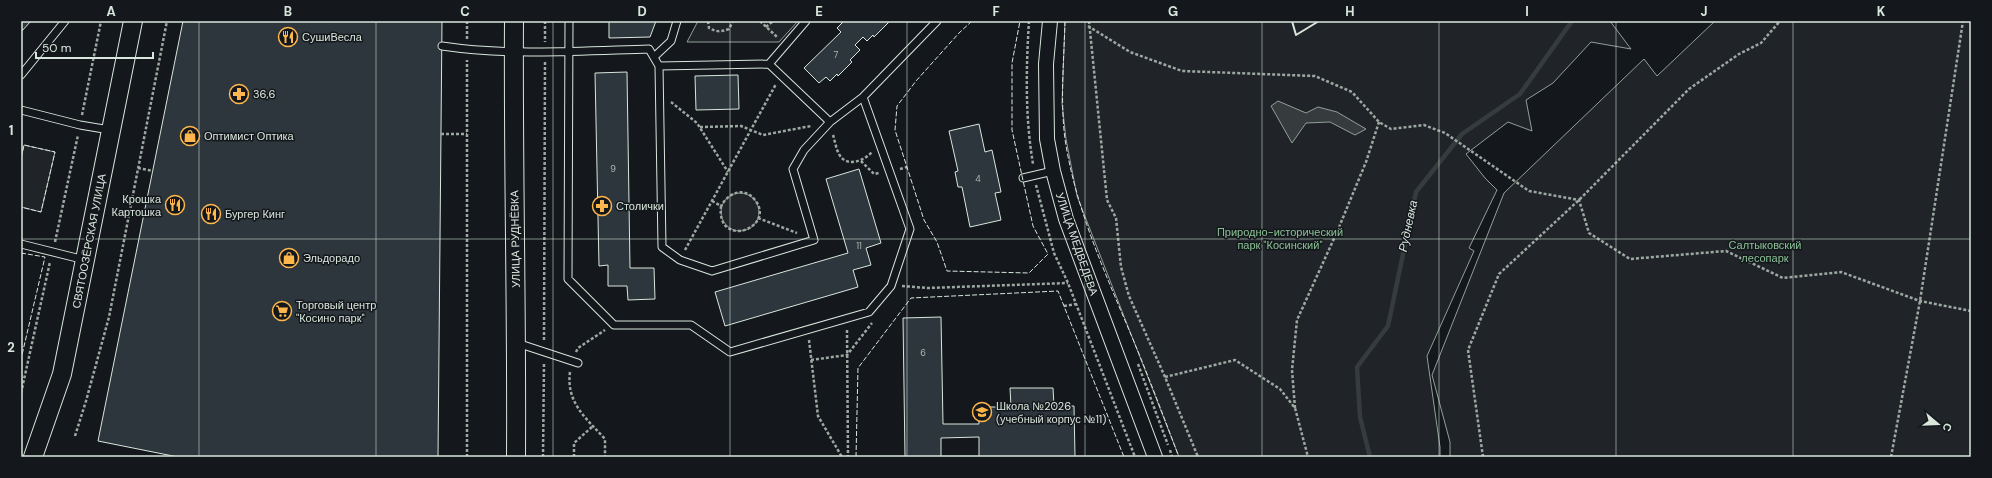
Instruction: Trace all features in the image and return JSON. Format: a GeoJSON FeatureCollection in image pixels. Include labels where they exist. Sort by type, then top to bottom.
{"type":"FeatureCollection","features":[{"type":"Feature","properties":{"kind":"street","name":"СВЯТООЗЁРСКАЯ УЛИЦА"},"geometry":{"type":"LineString","coordinates":[[33,457],[62,374],[133,21]]}},
{"type":"Feature","properties":{"kind":"street","name":"УЛИЦА РУДНЁВКА"},"geometry":{"type":"LineString","coordinates":[[514,21],[514,189],[517,343],[516,457]]}},
{"type":"Feature","properties":{"kind":"street","name":"УЛИЦА МЕДВЕДЕВА"},"geometry":{"type":"LineString","coordinates":[[1050,21],[1046,64],[1047,139],[1053,172],[1066,219],[1155,457]]}},
{"type":"Feature","properties":{"kind":"lane"},"geometry":{"type":"LineString","coordinates":[[21,75],[65,21]]}},
{"type":"Feature","properties":{"kind":"lane"},"geometry":{"type":"LineString","coordinates":[[569,21],[568,279],[614,325],[691,325],[730,352],[869,312],[891,286],[910,229],[863,97]]}},
{"type":"Feature","properties":{"kind":"lane"},"geometry":{"type":"LineString","coordinates":[[654,57],[671,41],[677,21]]}},
{"type":"Feature","properties":{"kind":"lane"},"geometry":{"type":"LineString","coordinates":[[769,64],[806,21]]}},
{"type":"Feature","properties":{"kind":"lane"},"geometry":{"type":"LineString","coordinates":[[442,46],[467,50],[514,51],[649,49],[660,66],[662,247],[680,260],[712,271],[814,240],[793,169],[804,150],[830,122],[863,97],[937,21]]}},
{"type":"Feature","properties":{"kind":"lane"},"geometry":{"type":"LineString","coordinates":[[660,66],[769,64],[830,122]]}},
{"type":"Feature","properties":{"kind":"lane"},"geometry":{"type":"LineString","coordinates":[[21,110],[80,125],[110,130]]}},
{"type":"Feature","properties":{"kind":"lane"},"geometry":{"type":"LineString","coordinates":[[1023,178],[1053,172]]}},
{"type":"Feature","properties":{"kind":"lane"},"geometry":{"type":"LineString","coordinates":[[21,244],[85,260]]}},
{"type":"Feature","properties":{"kind":"lane"},"geometry":{"type":"LineString","coordinates":[[517,343],[575,362]]}},
{"type":"Feature","properties":{"kind":"path"},"geometry":{"type":"LineString","coordinates":[[74,436],[86,401],[109,317],[167,21]]}},
{"type":"Feature","properties":{"kind":"path"},"geometry":{"type":"LineString","coordinates":[[467,21],[467,457]]}},
{"type":"Feature","properties":{"kind":"path"},"geometry":{"type":"LineString","coordinates":[[542,457],[544,352],[545,21]]}},
{"type":"Feature","properties":{"kind":"path"},"geometry":{"type":"LineString","coordinates":[[708,21],[709,28],[722,32],[729,29],[733,21]]}},
{"type":"Feature","properties":{"kind":"path"},"geometry":{"type":"LineString","coordinates":[[760,21],[785,45]]}},
{"type":"Feature","properties":{"kind":"path"},"geometry":{"type":"LineString","coordinates":[[766,27],[773,21]]}},
{"type":"Feature","properties":{"kind":"path"},"geometry":{"type":"LineString","coordinates":[[1089,21],[1088,26],[1108,200],[1116,218],[1121,267],[1129,296],[1198,457]]}},
{"type":"Feature","properties":{"kind":"path"},"geometry":{"type":"LineString","coordinates":[[1483,457],[1468,350],[1499,274],[1579,200],[1689,89],[1738,54],[1761,43],[1780,21]]}},
{"type":"Feature","properties":{"kind":"path"},"geometry":{"type":"LineString","coordinates":[[1891,457],[1920,301],[1963,21]]}},
{"type":"Feature","properties":{"kind":"path"},"geometry":{"type":"LineString","coordinates":[[1088,26],[1130,52],[1182,71],[1315,76],[1352,92],[1379,122],[1391,129],[1424,125],[1445,134],[1529,191],[1579,200]]}},
{"type":"Feature","properties":{"kind":"path"},"geometry":{"type":"LineString","coordinates":[[680,260],[781,75]]}},
{"type":"Feature","properties":{"kind":"path"},"geometry":{"type":"LineString","coordinates":[[660,97],[674,103],[700,127],[728,172]]}},
{"type":"Feature","properties":{"kind":"path"},"geometry":{"type":"LineString","coordinates":[[700,127],[741,126],[763,135],[830,122],[839,155],[853,162],[861,161],[870,154],[879,143]]}},
{"type":"Feature","properties":{"kind":"path"},"geometry":{"type":"LineString","coordinates":[[1308,457],[1295,408],[1292,370],[1297,320],[1338,232],[1366,162],[1379,122]]}},
{"type":"Feature","properties":{"kind":"path"},"geometry":{"type":"LineString","coordinates":[[441,134],[467,134]]}},
{"type":"Feature","properties":{"kind":"path"},"geometry":{"type":"LineString","coordinates":[[138,168],[153,171]]}},
{"type":"Feature","properties":{"kind":"path"},"geometry":{"type":"LineString","coordinates":[[738,192],[746,193],[753,197],[757,203],[759,211],[758,218],[749,229],[742,232],[734,231],[722,222],[720,214],[721,206],[724,199],[731,194],[738,192]]}},
{"type":"Feature","properties":{"kind":"path"},"geometry":{"type":"LineString","coordinates":[[1579,200],[1589,233],[1630,259],[1726,251],[1783,278],[1842,272],[1920,301],[1971,311]]}},
{"type":"Feature","properties":{"kind":"path"},"geometry":{"type":"LineString","coordinates":[[712,201],[721,206]]}},
{"type":"Feature","properties":{"kind":"path"},"geometry":{"type":"LineString","coordinates":[[758,218],[814,240]]}},
{"type":"Feature","properties":{"kind":"path"},"geometry":{"type":"LineString","coordinates":[[21,393],[52,252]]}},
{"type":"Feature","properties":{"kind":"path"},"geometry":{"type":"LineString","coordinates":[[891,286],[928,288],[1068,283],[1135,457]]}},
{"type":"Feature","properties":{"kind":"path"},"geometry":{"type":"LineString","coordinates":[[1064,306],[1076,304]]}},
{"type":"Feature","properties":{"kind":"path"},"geometry":{"type":"LineString","coordinates":[[847,318],[848,457]]}},
{"type":"Feature","properties":{"kind":"path"},"geometry":{"type":"LineString","coordinates":[[811,360],[847,355],[876,318]]}},
{"type":"Feature","properties":{"kind":"path"},"geometry":{"type":"LineString","coordinates":[[605,457],[605,439],[574,405],[569,383],[578,348],[614,325]]}},
{"type":"Feature","properties":{"kind":"path"},"geometry":{"type":"LineString","coordinates":[[807,330],[818,416],[842,457]]}},
{"type":"Feature","properties":{"kind":"path"},"geometry":{"type":"LineString","coordinates":[[1136,359],[1172,457]]}},
{"type":"Feature","properties":{"kind":"path"},"geometry":{"type":"LineString","coordinates":[[1165,377],[1235,360],[1280,388],[1295,408]]}},
{"type":"Feature","properties":{"kind":"path"},"geometry":{"type":"LineString","coordinates":[[574,457],[574,443],[593,426]]}},
{"type":"Feature","properties":{"kind":"green space"},"geometry":{"type":"Polygon","coordinates":[[[698,21],[798,21],[779,42],[687,42],[698,21]]]}},
{"type":"Feature","properties":{"kind":"green space","name":"Природно-исторический парк \"Косинский\""},"geometry":{"type":"Polygon","coordinates":[[[1065,21],[1610,21],[1631,49],[1591,42],[1553,83],[1526,100],[1532,131],[1508,122],[1466,154],[1485,178],[1497,190],[1469,248],[1474,251],[1427,356],[1440,447],[1440,457],[1179,457],[1077,196],[1066,139],[1062,103],[1065,21]]]}},
{"type":"Feature","properties":{"kind":"green space","name":"Салтыковский лесопарк"},"geometry":{"type":"Polygon","coordinates":[[[1715,21],[1971,21],[1971,457],[1450,457],[1450,442],[1432,375],[1504,193],[1644,59],[1657,76],[1715,21]]]}},
{"type":"Feature","properties":{"kind":"green space"},"geometry":{"type":"Polygon","coordinates":[[[24,145],[55,152],[41,212],[21,207],[21,158],[24,145]]]}},
{"type":"Feature","properties":{"kind":"green space"},"geometry":{"type":"Polygon","coordinates":[[[736,193],[744,193],[754,198],[758,205],[758,219],[754,226],[744,231],[736,231],[726,226],[724,223],[721,216],[721,208],[726,198],[729,196],[736,193]]]}},
{"type":"Feature","properties":{"kind":"shaded area"},"geometry":{"type":"Polygon","coordinates":[[[1278,101],[1306,113],[1318,107],[1337,112],[1366,129],[1355,135],[1330,122],[1306,123],[1292,143],[1271,106],[1278,101]]]}},
{"type":"Feature","properties":{"kind":"building"},"geometry":{"type":"Polygon","coordinates":[[[21,21],[31,21],[21,32],[21,21]]]}},
{"type":"Feature","properties":{"kind":"building","name":"Торговый центр \"Косино парк\""},"geometry":{"type":"Polygon","coordinates":[[[183,21],[442,21],[438,457],[178,457],[98,441],[183,21]]]}},
{"type":"Feature","properties":{"kind":"building"},"geometry":{"type":"Polygon","coordinates":[[[609,21],[656,21],[650,37],[609,38],[609,21]]]}},
{"type":"Feature","properties":{"kind":"building"},"geometry":{"type":"Polygon","coordinates":[[[844,21],[890,21],[874,37],[873,35],[867,41],[863,37],[855,45],[860,50],[850,60],[852,62],[838,76],[837,74],[830,81],[826,77],[819,83],[804,68],[841,32],[837,28],[844,21]]]}},
{"type":"Feature","properties":{"kind":"building"},"geometry":{"type":"Polygon","coordinates":[[[627,72],[630,268],[654,268],[655,299],[628,300],[627,286],[608,286],[608,265],[599,266],[595,73],[627,72]]]}},
{"type":"Feature","properties":{"kind":"building"},"geometry":{"type":"Polygon","coordinates":[[[738,75],[739,109],[696,110],[695,76],[738,75]]]}},
{"type":"Feature","properties":{"kind":"building"},"geometry":{"type":"Polygon","coordinates":[[[979,124],[985,152],[992,150],[1001,192],[995,193],[1001,220],[970,227],[962,187],[958,187],[955,172],[958,171],[949,131],[979,124]]]}},
{"type":"Feature","properties":{"kind":"building"},"geometry":{"type":"Polygon","coordinates":[[[859,169],[881,243],[866,248],[871,265],[853,270],[858,287],[725,326],[715,292],[848,253],[826,179],[859,169]]]}},
{"type":"Feature","properties":{"kind":"building"},"geometry":{"type":"Polygon","coordinates":[[[941,317],[943,424],[979,424],[978,407],[1011,407],[1010,388],[1053,388],[1054,406],[1074,406],[1075,457],[979,457],[979,437],[941,438],[941,457],[905,457],[903,318],[941,317]]]}},
{"type":"Feature","properties":{"kind":"waterway","name":"Рудневка"},"geometry":{"type":"LineString","coordinates":[[1370,457],[1360,417],[1357,367],[1388,326],[1416,192],[1462,134],[1520,94],[1572,21]]}},
{"type":"Feature","properties":{"kind":"fence"},"geometry":{"type":"LineString","coordinates":[[972,21],[959,33],[916,81],[897,106],[895,130],[924,220],[937,242],[947,271],[1029,273],[1048,254],[1033,226],[1012,130],[1012,63],[1020,21]]}},
{"type":"Feature","properties":{"kind":"fence"},"geometry":{"type":"LineString","coordinates":[[1065,21],[1063,110],[1065,139],[1076,188],[1083,213],[1100,260],[1179,457]]}},
{"type":"Feature","properties":{"kind":"fence"},"geometry":{"type":"LineString","coordinates":[[21,158],[24,145],[55,152],[41,212],[21,207]]}},
{"type":"Feature","properties":{"kind":"fence"},"geometry":{"type":"LineString","coordinates":[[21,253],[45,257],[21,359]]}},
{"type":"Feature","properties":{"kind":"fence"},"geometry":{"type":"LineString","coordinates":[[856,457],[858,368],[911,298],[1058,291],[1124,457]]}},
{"type":"Feature","properties":{"kind":"wall"},"geometry":{"type":"LineString","coordinates":[[1292,21],[1296,35],[1319,21]]}},
{"type":"Feature","properties":{"kind":"place","name":"СушиВесла"},"geometry":{"type":"Point","coordinates":[288,37]}},
{"type":"Feature","properties":{"kind":"place","name":"36,6"},"geometry":{"type":"Point","coordinates":[239,94]}},
{"type":"Feature","properties":{"kind":"place","name":"Оптимист Оптика"},"geometry":{"type":"Point","coordinates":[190,136]}},
{"type":"Feature","properties":{"kind":"place","name":"Крошка Картошка"},"geometry":{"type":"Point","coordinates":[175,205]}},
{"type":"Feature","properties":{"kind":"place","name":"Столички"},"geometry":{"type":"Point","coordinates":[602,206]}},
{"type":"Feature","properties":{"kind":"place","name":"Бургер Кинг"},"geometry":{"type":"Point","coordinates":[211,214]}},
{"type":"Feature","properties":{"kind":"place","name":"Эльдорадо"},"geometry":{"type":"Point","coordinates":[289,258]}},
{"type":"Feature","properties":{"kind":"place","name":"Торговый центр \"Косино парк\""},"geometry":{"type":"Point","coordinates":[282,311]}},
{"type":"Feature","properties":{"kind":"place","name":"Школа №2026 (учебный корпус №11)"},"geometry":{"type":"Point","coordinates":[982,412]}}]}
